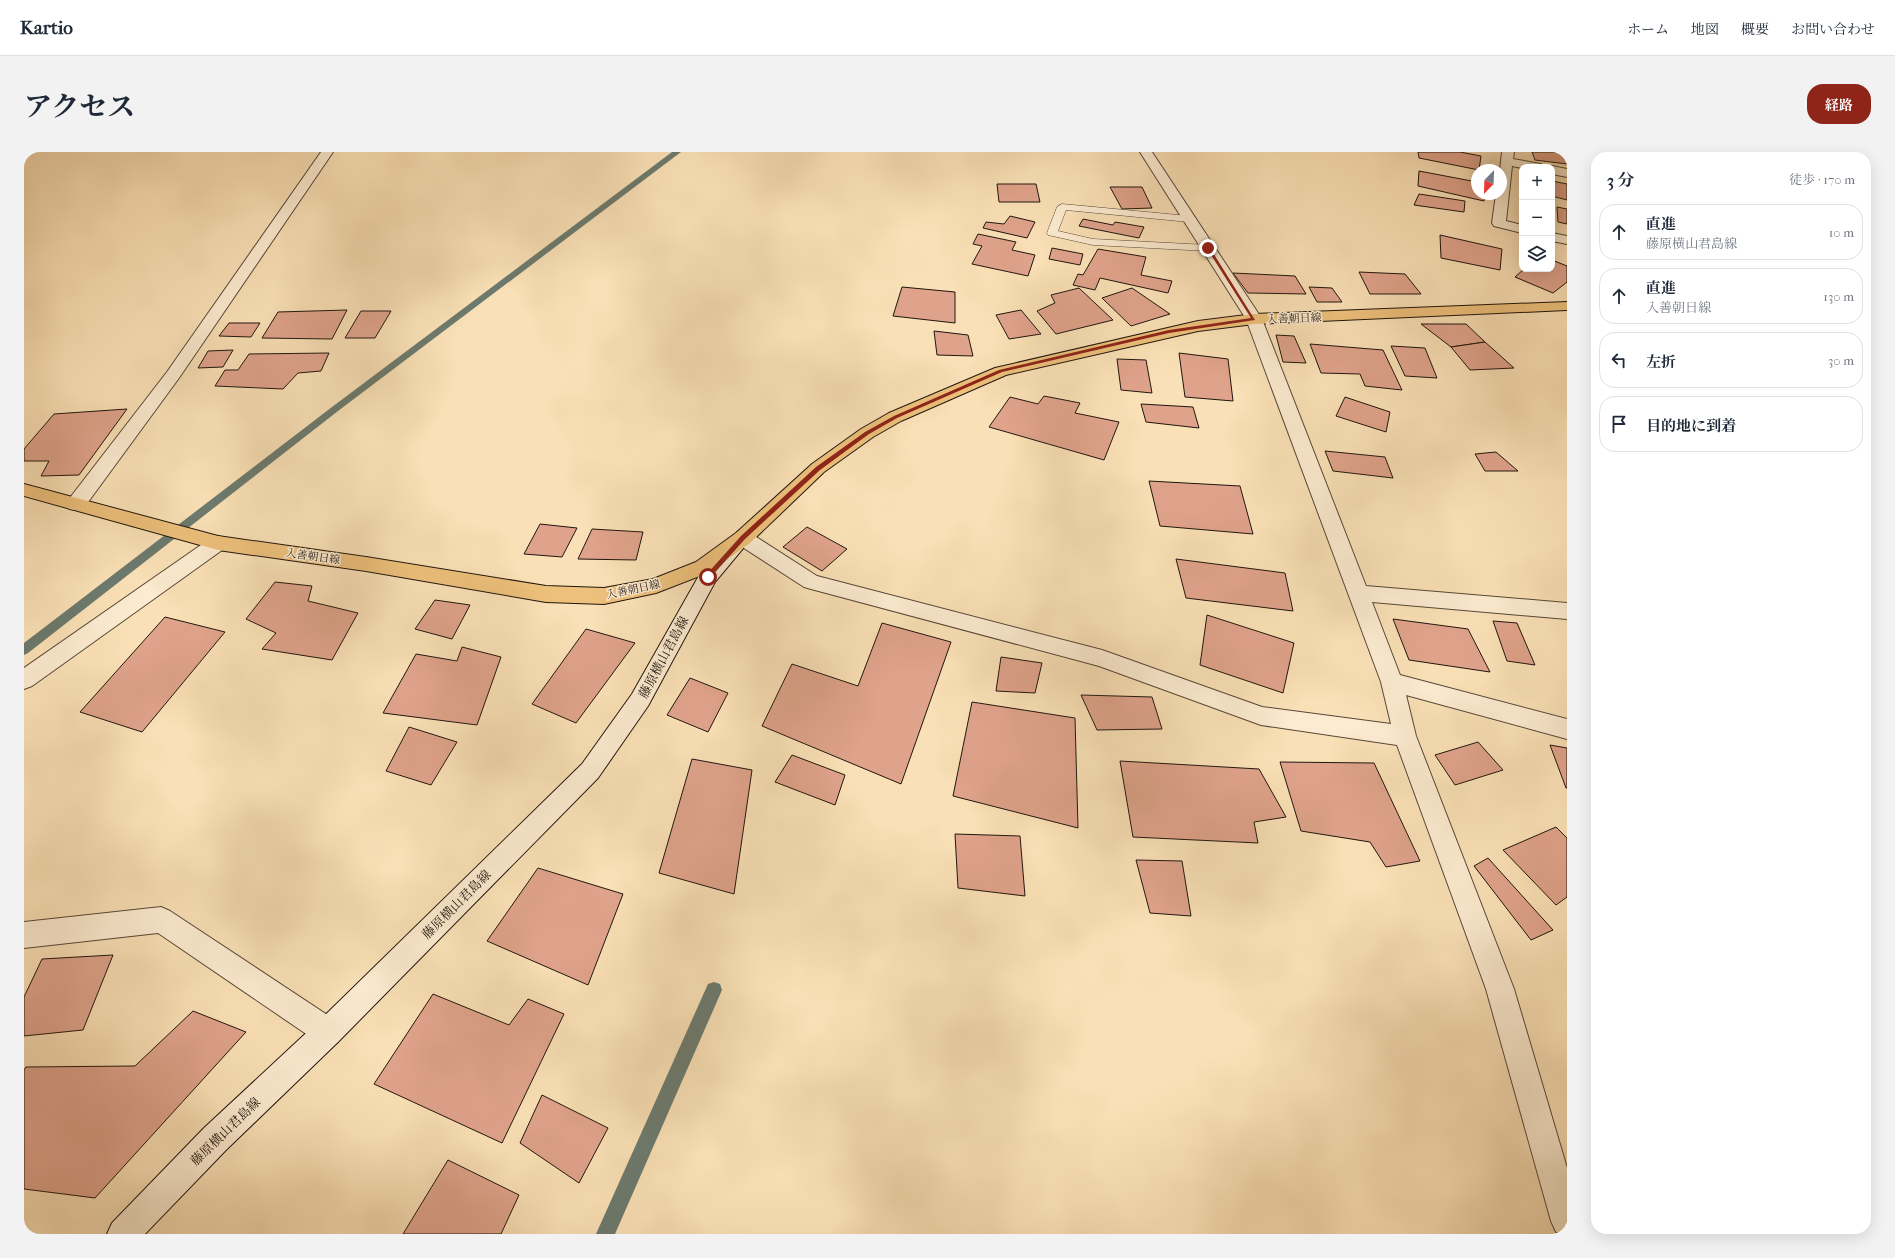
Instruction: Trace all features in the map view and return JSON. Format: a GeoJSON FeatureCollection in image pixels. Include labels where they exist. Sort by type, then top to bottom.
{"type":"FeatureCollection","features":[{"type":"Feature","properties":{"kind":"main road","name":"入善朝日線"},"geometry":{"type":"LineString","coordinates":[[24,490],[218,543],[366,564],[546,594],[604,596],[656,586],[703,567],[743,538],[818,468],[867,433],[895,417],[1001,371],[1198,326],[1254,319],[1567,306]]}},
{"type":"Feature","properties":{"kind":"street"},"geometry":{"type":"LineString","coordinates":[[76,504],[173,375],[327,152]]}},
{"type":"Feature","properties":{"kind":"street"},"geometry":{"type":"LineString","coordinates":[[1146,152],[1254,319],[1392,682],[1404,736],[1500,989],[1567,1221]]}},
{"type":"Feature","properties":{"kind":"street"},"geometry":{"type":"LineString","coordinates":[[1519,228],[1499,223],[1508,157],[1528,164]]}},
{"type":"Feature","properties":{"kind":"street"},"geometry":{"type":"LineString","coordinates":[[1555,171],[1567,173]]}},
{"type":"Feature","properties":{"kind":"street"},"geometry":{"type":"LineString","coordinates":[[1555,237],[1567,240]]}},
{"type":"Feature","properties":{"kind":"street"},"geometry":{"type":"LineString","coordinates":[[743,538],[811,582],[1102,658],[1261,716],[1404,736]]}},
{"type":"Feature","properties":{"kind":"street","name":"藤原横山君島線"},"geometry":{"type":"LineString","coordinates":[[123,1234],[215,1139],[328,1032],[590,771],[640,700],[708,577],[743,538]]}},
{"type":"Feature","properties":{"kind":"street"},"geometry":{"type":"LineString","coordinates":[[24,680],[218,543]]}},
{"type":"Feature","properties":{"kind":"street"},"geometry":{"type":"LineString","coordinates":[[1358,593],[1567,611]]}},
{"type":"Feature","properties":{"kind":"street"},"geometry":{"type":"LineString","coordinates":[[1392,682],[1567,729]]}},
{"type":"Feature","properties":{"kind":"street"},"geometry":{"type":"LineString","coordinates":[[24,935],[161,920],[328,1032]]}},
{"type":"Feature","properties":{"kind":"lane"},"geometry":{"type":"LineString","coordinates":[[1189,220],[1062,207],[1052,233],[1093,242],[1208,248]]}},
{"type":"Feature","properties":{"kind":"building"},"geometry":{"type":"Polygon","coordinates":[[[1418,152],[1460,152],[1481,156],[1480,164],[1471,164],[1471,168],[1419,158],[1418,152]]]}},
{"type":"Feature","properties":{"kind":"building"},"geometry":{"type":"Polygon","coordinates":[[[1532,152],[1567,152],[1567,164],[1535,160],[1532,152]]]}},
{"type":"Feature","properties":{"kind":"building"},"geometry":{"type":"Polygon","coordinates":[[[1419,171],[1471,181],[1471,198],[1418,186],[1419,171]]]}},
{"type":"Feature","properties":{"kind":"building"},"geometry":{"type":"Polygon","coordinates":[[[1555,182],[1567,184],[1567,200],[1555,197],[1555,182]]]}},
{"type":"Feature","properties":{"kind":"building"},"geometry":{"type":"Polygon","coordinates":[[[997,184],[1036,184],[1040,202],[999,202],[997,184]]]}},
{"type":"Feature","properties":{"kind":"building"},"geometry":{"type":"Polygon","coordinates":[[[1110,187],[1142,187],[1152,208],[1122,209],[1110,187]]]}},
{"type":"Feature","properties":{"kind":"building"},"geometry":{"type":"Polygon","coordinates":[[[1419,194],[1465,201],[1464,212],[1414,205],[1419,194]]]}},
{"type":"Feature","properties":{"kind":"building"},"geometry":{"type":"Polygon","coordinates":[[[1557,207],[1567,209],[1567,224],[1558,222],[1557,207]]]}},
{"type":"Feature","properties":{"kind":"building"},"geometry":{"type":"Polygon","coordinates":[[[1010,216],[1035,222],[1027,238],[983,228],[986,222],[1004,224],[1010,216]]]}},
{"type":"Feature","properties":{"kind":"building"},"geometry":{"type":"Polygon","coordinates":[[[1083,219],[1113,225],[1115,222],[1144,227],[1139,238],[1079,226],[1083,219]]]}},
{"type":"Feature","properties":{"kind":"building"},"geometry":{"type":"Polygon","coordinates":[[[978,234],[1016,242],[1012,250],[1035,255],[1028,276],[972,264],[982,246],[973,244],[978,234]]]}},
{"type":"Feature","properties":{"kind":"building"},"geometry":{"type":"Polygon","coordinates":[[[1440,235],[1502,249],[1500,270],[1441,258],[1440,235]]]}},
{"type":"Feature","properties":{"kind":"building"},"geometry":{"type":"Polygon","coordinates":[[[1052,248],[1083,254],[1080,265],[1049,259],[1052,248]]]}},
{"type":"Feature","properties":{"kind":"building"},"geometry":{"type":"Polygon","coordinates":[[[1098,249],[1146,257],[1141,275],[1172,281],[1168,293],[1100,278],[1095,290],[1073,285],[1078,274],[1083,275],[1098,249]]]}},
{"type":"Feature","properties":{"kind":"building"},"geometry":{"type":"Polygon","coordinates":[[[1555,261],[1567,266],[1567,282],[1553,293],[1515,277],[1521,272],[1555,272],[1555,261]]]}},
{"type":"Feature","properties":{"kind":"building"},"geometry":{"type":"Polygon","coordinates":[[[1359,272],[1405,274],[1421,294],[1370,294],[1359,272]]]}},
{"type":"Feature","properties":{"kind":"building"},"geometry":{"type":"Polygon","coordinates":[[[1233,273],[1295,276],[1306,294],[1248,293],[1233,273]]]}},
{"type":"Feature","properties":{"kind":"building"},"geometry":{"type":"Polygon","coordinates":[[[902,287],[955,292],[955,323],[893,316],[902,287]]]}},
{"type":"Feature","properties":{"kind":"building"},"geometry":{"type":"Polygon","coordinates":[[[1309,287],[1332,288],[1342,302],[1317,302],[1309,287]]]}},
{"type":"Feature","properties":{"kind":"building"},"geometry":{"type":"Polygon","coordinates":[[[1079,288],[1113,320],[1056,334],[1037,311],[1055,303],[1051,295],[1079,288]]]}},
{"type":"Feature","properties":{"kind":"building"},"geometry":{"type":"Polygon","coordinates":[[[1132,288],[1170,314],[1131,326],[1102,298],[1132,288]]]}},
{"type":"Feature","properties":{"kind":"building"},"geometry":{"type":"Polygon","coordinates":[[[347,310],[332,339],[262,338],[278,312],[347,310]]]}},
{"type":"Feature","properties":{"kind":"building"},"geometry":{"type":"Polygon","coordinates":[[[1021,310],[1041,334],[1009,339],[996,315],[1021,310]]]}},
{"type":"Feature","properties":{"kind":"building"},"geometry":{"type":"Polygon","coordinates":[[[361,311],[391,311],[375,338],[345,338],[361,311]]]}},
{"type":"Feature","properties":{"kind":"building"},"geometry":{"type":"Polygon","coordinates":[[[229,323],[260,323],[251,337],[219,336],[229,323]]]}},
{"type":"Feature","properties":{"kind":"building"},"geometry":{"type":"Polygon","coordinates":[[[1421,324],[1466,324],[1485,342],[1451,347],[1421,324]]]}},
{"type":"Feature","properties":{"kind":"building"},"geometry":{"type":"Polygon","coordinates":[[[934,331],[968,335],[973,356],[937,355],[934,331]]]}},
{"type":"Feature","properties":{"kind":"building"},"geometry":{"type":"Polygon","coordinates":[[[1276,335],[1294,336],[1306,363],[1283,362],[1276,335]]]}},
{"type":"Feature","properties":{"kind":"building"},"geometry":{"type":"Polygon","coordinates":[[[1485,342],[1514,368],[1470,370],[1451,347],[1485,342]]]}},
{"type":"Feature","properties":{"kind":"building"},"geometry":{"type":"Polygon","coordinates":[[[1310,344],[1383,350],[1402,390],[1365,386],[1360,374],[1321,373],[1310,344]]]}},
{"type":"Feature","properties":{"kind":"building"},"geometry":{"type":"Polygon","coordinates":[[[1391,346],[1425,348],[1437,378],[1405,376],[1391,346]]]}},
{"type":"Feature","properties":{"kind":"building"},"geometry":{"type":"Polygon","coordinates":[[[233,350],[223,367],[198,368],[208,351],[233,350]]]}},
{"type":"Feature","properties":{"kind":"building"},"geometry":{"type":"Polygon","coordinates":[[[329,353],[321,371],[298,373],[283,389],[215,386],[225,370],[238,370],[249,354],[329,353]]]}},
{"type":"Feature","properties":{"kind":"building"},"geometry":{"type":"Polygon","coordinates":[[[1179,353],[1228,359],[1233,401],[1185,397],[1179,353]]]}},
{"type":"Feature","properties":{"kind":"building"},"geometry":{"type":"Polygon","coordinates":[[[1117,359],[1146,360],[1152,393],[1121,390],[1117,359]]]}},
{"type":"Feature","properties":{"kind":"building"},"geometry":{"type":"Polygon","coordinates":[[[1044,396],[1080,403],[1075,413],[1119,422],[1104,460],[989,427],[1010,397],[1038,404],[1044,396]]]}},
{"type":"Feature","properties":{"kind":"building"},"geometry":{"type":"Polygon","coordinates":[[[1345,397],[1390,412],[1386,432],[1336,416],[1345,397]]]}},
{"type":"Feature","properties":{"kind":"building"},"geometry":{"type":"Polygon","coordinates":[[[1141,404],[1193,407],[1199,428],[1146,422],[1141,404]]]}},
{"type":"Feature","properties":{"kind":"building"},"geometry":{"type":"Polygon","coordinates":[[[127,409],[79,475],[41,476],[49,461],[24,461],[24,449],[54,414],[127,409]]]}},
{"type":"Feature","properties":{"kind":"building"},"geometry":{"type":"Polygon","coordinates":[[[1325,451],[1385,457],[1393,478],[1333,471],[1325,451]]]}},
{"type":"Feature","properties":{"kind":"building"},"geometry":{"type":"Polygon","coordinates":[[[1496,452],[1518,471],[1485,471],[1475,454],[1496,452]]]}},
{"type":"Feature","properties":{"kind":"building"},"geometry":{"type":"Polygon","coordinates":[[[1149,481],[1240,486],[1253,534],[1160,526],[1149,481]]]}},
{"type":"Feature","properties":{"kind":"building"},"geometry":{"type":"Polygon","coordinates":[[[540,524],[577,528],[562,557],[524,554],[540,524]]]}},
{"type":"Feature","properties":{"kind":"building"},"geometry":{"type":"Polygon","coordinates":[[[807,527],[847,549],[822,571],[783,547],[807,527]]]}},
{"type":"Feature","properties":{"kind":"building"},"geometry":{"type":"Polygon","coordinates":[[[592,529],[643,532],[636,560],[578,559],[592,529]]]}},
{"type":"Feature","properties":{"kind":"building"},"geometry":{"type":"Polygon","coordinates":[[[1176,559],[1285,573],[1293,611],[1186,598],[1176,559]]]}},
{"type":"Feature","properties":{"kind":"building"},"geometry":{"type":"Polygon","coordinates":[[[275,582],[312,586],[308,601],[358,613],[332,660],[262,649],[276,633],[246,619],[275,582]]]}},
{"type":"Feature","properties":{"kind":"building"},"geometry":{"type":"Polygon","coordinates":[[[435,600],[470,605],[452,639],[415,629],[435,600]]]}},
{"type":"Feature","properties":{"kind":"building"},"geometry":{"type":"Polygon","coordinates":[[[1207,615],[1294,643],[1283,693],[1200,665],[1207,615]]]}},
{"type":"Feature","properties":{"kind":"building"},"geometry":{"type":"Polygon","coordinates":[[[165,617],[225,632],[142,732],[80,712],[165,617]]]}},
{"type":"Feature","properties":{"kind":"building"},"geometry":{"type":"Polygon","coordinates":[[[1393,619],[1468,629],[1490,672],[1409,660],[1393,619]]]}},
{"type":"Feature","properties":{"kind":"building"},"geometry":{"type":"Polygon","coordinates":[[[1493,621],[1517,623],[1535,665],[1507,661],[1493,621]]]}},
{"type":"Feature","properties":{"kind":"building"},"geometry":{"type":"Polygon","coordinates":[[[882,623],[951,642],[901,784],[762,726],[792,664],[858,686],[882,623]]]}},
{"type":"Feature","properties":{"kind":"building"},"geometry":{"type":"Polygon","coordinates":[[[586,629],[635,643],[576,723],[532,704],[586,629]]]}},
{"type":"Feature","properties":{"kind":"building"},"geometry":{"type":"Polygon","coordinates":[[[462,647],[501,657],[477,725],[383,713],[416,654],[457,661],[462,647]]]}},
{"type":"Feature","properties":{"kind":"building"},"geometry":{"type":"Polygon","coordinates":[[[1001,657],[1042,663],[1035,693],[996,691],[1001,657]]]}},
{"type":"Feature","properties":{"kind":"building"},"geometry":{"type":"Polygon","coordinates":[[[690,678],[728,693],[708,732],[667,715],[690,678]]]}},
{"type":"Feature","properties":{"kind":"building"},"geometry":{"type":"Polygon","coordinates":[[[1081,695],[1152,697],[1162,729],[1097,730],[1081,695]]]}},
{"type":"Feature","properties":{"kind":"building"},"geometry":{"type":"Polygon","coordinates":[[[972,702],[1075,718],[1078,828],[953,796],[972,702]]]}},
{"type":"Feature","properties":{"kind":"building"},"geometry":{"type":"Polygon","coordinates":[[[409,727],[457,742],[431,785],[386,771],[409,727]]]}},
{"type":"Feature","properties":{"kind":"building"},"geometry":{"type":"Polygon","coordinates":[[[1478,742],[1503,770],[1455,785],[1435,755],[1478,742]]]}},
{"type":"Feature","properties":{"kind":"building"},"geometry":{"type":"Polygon","coordinates":[[[1550,745],[1567,748],[1567,788],[1566,788],[1550,745]]]}},
{"type":"Feature","properties":{"kind":"building"},"geometry":{"type":"Polygon","coordinates":[[[792,755],[845,775],[835,805],[775,782],[792,755]]]}},
{"type":"Feature","properties":{"kind":"building"},"geometry":{"type":"Polygon","coordinates":[[[692,759],[752,770],[734,894],[659,873],[692,759]]]}},
{"type":"Feature","properties":{"kind":"building"},"geometry":{"type":"Polygon","coordinates":[[[1120,761],[1259,769],[1286,817],[1254,822],[1258,843],[1133,837],[1120,761]]]}},
{"type":"Feature","properties":{"kind":"building"},"geometry":{"type":"Polygon","coordinates":[[[1280,762],[1374,763],[1420,861],[1386,867],[1370,842],[1301,831],[1280,762]]]}},
{"type":"Feature","properties":{"kind":"building"},"geometry":{"type":"Polygon","coordinates":[[[1556,827],[1567,838],[1567,897],[1556,905],[1503,850],[1556,827]]]}},
{"type":"Feature","properties":{"kind":"building"},"geometry":{"type":"Polygon","coordinates":[[[955,834],[1020,836],[1025,896],[958,888],[955,834]]]}},
{"type":"Feature","properties":{"kind":"building"},"geometry":{"type":"Polygon","coordinates":[[[1488,858],[1553,930],[1531,940],[1474,866],[1488,858]]]}},
{"type":"Feature","properties":{"kind":"building"},"geometry":{"type":"Polygon","coordinates":[[[1136,860],[1182,861],[1191,916],[1150,913],[1136,860]]]}},
{"type":"Feature","properties":{"kind":"building"},"geometry":{"type":"Polygon","coordinates":[[[538,868],[623,894],[588,985],[487,941],[538,868]]]}},
{"type":"Feature","properties":{"kind":"building"},"geometry":{"type":"Polygon","coordinates":[[[113,955],[83,1030],[24,1036],[24,997],[42,959],[113,955]]]}},
{"type":"Feature","properties":{"kind":"building"},"geometry":{"type":"Polygon","coordinates":[[[433,994],[509,1025],[528,999],[564,1014],[502,1143],[374,1084],[433,994]]]}},
{"type":"Feature","properties":{"kind":"building"},"geometry":{"type":"Polygon","coordinates":[[[193,1011],[246,1032],[95,1198],[24,1189],[24,1070],[26,1067],[135,1066],[193,1011]]]}},
{"type":"Feature","properties":{"kind":"building"},"geometry":{"type":"Polygon","coordinates":[[[542,1095],[608,1128],[579,1183],[520,1143],[542,1095]]]}},
{"type":"Feature","properties":{"kind":"building"},"geometry":{"type":"Polygon","coordinates":[[[448,1160],[519,1195],[501,1234],[403,1234],[448,1160]]]}},
{"type":"Feature","properties":{"kind":"waterway"},"geometry":{"type":"LineString","coordinates":[[24,650],[335,409],[677,152]]}},
{"type":"Feature","properties":{"kind":"waterway"},"geometry":{"type":"LineString","coordinates":[[605,1234],[714,990]]}},
{"type":"Feature","properties":{"kind":"route"},"geometry":{"type":"LineString","coordinates":[[708,577],[743,538],[818,468],[867,433],[895,417],[1001,371],[1198,326],[1254,319],[1208,248]]}}]}
